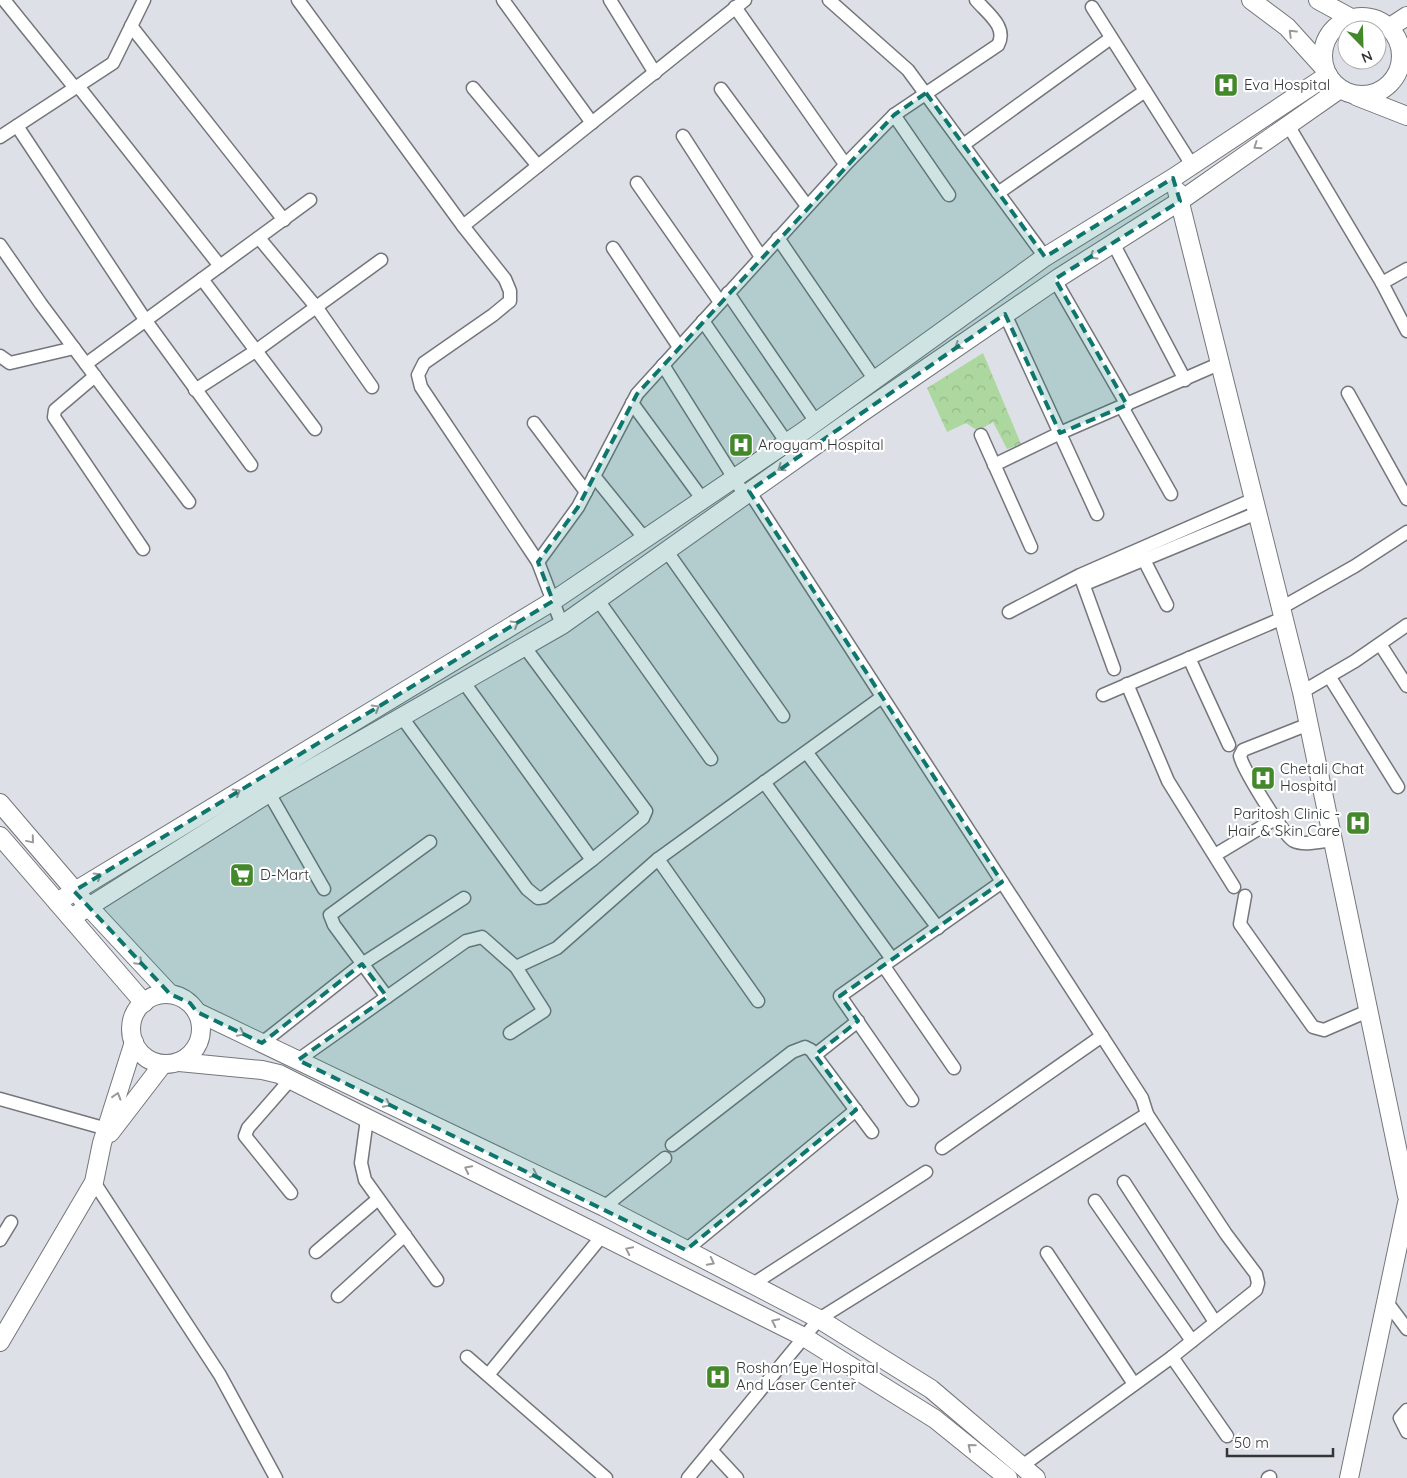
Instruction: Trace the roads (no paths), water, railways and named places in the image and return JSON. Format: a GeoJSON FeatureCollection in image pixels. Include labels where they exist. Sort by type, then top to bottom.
{"type":"FeatureCollection","features":[{"type":"Feature","properties":{"kind":"street"},"geometry":{"type":"LineString","coordinates":[[4,0],[77,87],[220,266]]}},
{"type":"Feature","properties":{"kind":"street"},"geometry":{"type":"LineString","coordinates":[[2,134],[113,64],[144,0]]}},
{"type":"Feature","properties":{"kind":"street"},"geometry":{"type":"LineString","coordinates":[[298,0],[463,226],[505,279],[510,291],[510,301],[493,316],[424,364],[418,375],[421,387],[538,562],[562,625]]}},
{"type":"Feature","properties":{"kind":"street"},"geometry":{"type":"LineString","coordinates":[[503,0],[592,123]]}},
{"type":"Feature","properties":{"kind":"street"},"geometry":{"type":"LineString","coordinates":[[610,0],[655,73]]}},
{"type":"Feature","properties":{"kind":"street"},"geometry":{"type":"LineString","coordinates":[[829,0],[908,70],[1045,257]]}},
{"type":"Feature","properties":{"kind":"street"},"geometry":{"type":"LineString","coordinates":[[538,562],[578,508],[636,394],[845,164],[894,115],[998,45],[1002,38],[1001,29],[976,0]]}},
{"type":"Feature","properties":{"kind":"street"},"geometry":{"type":"LineString","coordinates":[[1252,0],[1287,27],[1308,48],[1326,72],[1347,91],[1407,116]]}},
{"type":"Feature","properties":{"kind":"street"},"geometry":{"type":"LineString","coordinates":[[1318,0],[1351,18]]}},
{"type":"Feature","properties":{"kind":"street"},"geometry":{"type":"LineString","coordinates":[[463,226],[740,4],[845,164]]}},
{"type":"Feature","properties":{"kind":"street"},"geometry":{"type":"LineString","coordinates":[[1092,7],[1192,165]]}},
{"type":"Feature","properties":{"kind":"street"},"geometry":{"type":"LineString","coordinates":[[71,918],[269,793],[562,625],[746,492],[1055,280],[1180,201],[1288,125],[1347,91],[1372,94],[1389,85],[1397,75],[1401,64],[1401,40],[1407,16]]}},
{"type":"Feature","properties":{"kind":"street"},"geometry":{"type":"LineString","coordinates":[[1326,72],[1322,56],[1324,44],[1330,32],[1339,23],[1351,18],[1372,17],[1401,40]]}},
{"type":"Feature","properties":{"kind":"street"},"geometry":{"type":"LineString","coordinates":[[131,26],[284,220]]}},
{"type":"Feature","properties":{"kind":"street"},"geometry":{"type":"LineString","coordinates":[[963,145],[1111,38]]}},
{"type":"Feature","properties":{"kind":"street"},"geometry":{"type":"LineString","coordinates":[[57,902],[552,601],[787,443],[1045,257],[1173,178],[1326,72]]}},
{"type":"Feature","properties":{"kind":"street"},"geometry":{"type":"LineString","coordinates":[[472,88],[538,166]]}},
{"type":"Feature","properties":{"kind":"street"},"geometry":{"type":"LineString","coordinates":[[721,90],[807,206]]}},
{"type":"Feature","properties":{"kind":"street"},"geometry":{"type":"LineString","coordinates":[[998,193],[1145,91]]}},
{"type":"Feature","properties":{"kind":"street"},"geometry":{"type":"LineString","coordinates":[[894,115],[949,195]]}},
{"type":"Feature","properties":{"kind":"street"},"geometry":{"type":"LineString","coordinates":[[1288,125],[1382,284],[1407,331]]}},
{"type":"Feature","properties":{"kind":"street"},"geometry":{"type":"LineString","coordinates":[[17,126],[146,321],[251,465]]}},
{"type":"Feature","properties":{"kind":"street"},"geometry":{"type":"LineString","coordinates":[[683,136],[761,257]]}},
{"type":"Feature","properties":{"kind":"street"},"geometry":{"type":"LineString","coordinates":[[1173,178],[1221,363],[1302,692],[1368,1011],[1405,1174],[1407,1196]]}},
{"type":"Feature","properties":{"kind":"street"},"geometry":{"type":"LineString","coordinates":[[638,183],[816,422]]}},
{"type":"Feature","properties":{"kind":"street"},"geometry":{"type":"LineString","coordinates":[[86,364],[310,200]]}},
{"type":"Feature","properties":{"kind":"street"},"geometry":{"type":"LineString","coordinates":[[258,238],[317,308],[372,387]]}},
{"type":"Feature","properties":{"kind":"street"},"geometry":{"type":"LineString","coordinates":[[778,238],[875,380]]}},
{"type":"Feature","properties":{"kind":"street"},"geometry":{"type":"LineString","coordinates":[[1113,243],[1185,380]]}},
{"type":"Feature","properties":{"kind":"street"},"geometry":{"type":"LineString","coordinates":[[0,245],[189,502]]}},
{"type":"Feature","properties":{"kind":"street"},"geometry":{"type":"LineString","coordinates":[[613,248],[679,347]]}},
{"type":"Feature","properties":{"kind":"street"},"geometry":{"type":"LineString","coordinates":[[195,390],[257,350],[381,260]]}},
{"type":"Feature","properties":{"kind":"street"},"geometry":{"type":"LineString","coordinates":[[1382,284],[1407,269]]}},
{"type":"Feature","properties":{"kind":"street"},"geometry":{"type":"LineString","coordinates":[[202,280],[257,350],[315,429]]}},
{"type":"Feature","properties":{"kind":"street"},"geometry":{"type":"LineString","coordinates":[[1055,280],[1171,494]]}},
{"type":"Feature","properties":{"kind":"street"},"geometry":{"type":"LineString","coordinates":[[1005,314],[1097,514]]}},
{"type":"Feature","properties":{"kind":"street"},"geometry":{"type":"LineString","coordinates":[[703,321],[787,443]]}},
{"type":"Feature","properties":{"kind":"street"},"geometry":{"type":"LineString","coordinates":[[0,356],[10,363],[74,348]]}},
{"type":"Feature","properties":{"kind":"street"},"geometry":{"type":"LineString","coordinates":[[994,465],[1060,433],[1221,363]]}},
{"type":"Feature","properties":{"kind":"street"},"geometry":{"type":"LineString","coordinates":[[663,365],[734,478],[746,492],[882,696],[1102,1036],[1142,1098],[1147,1114],[1226,1234],[1256,1274],[1258,1283],[1256,1290],[1172,1357],[1022,1466]]}},
{"type":"Feature","properties":{"kind":"street"},"geometry":{"type":"LineString","coordinates":[[95,376],[55,410],[54,417],[143,549]]}},
{"type":"Feature","properties":{"kind":"street"},"geometry":{"type":"LineString","coordinates":[[1348,393],[1407,499]]}},
{"type":"Feature","properties":{"kind":"street"},"geometry":{"type":"LineString","coordinates":[[632,404],[703,500]]}},
{"type":"Feature","properties":{"kind":"street"},"geometry":{"type":"LineString","coordinates":[[534,423],[586,492]]}},
{"type":"Feature","properties":{"kind":"street"},"geometry":{"type":"LineString","coordinates":[[980,435],[1031,547]]}},
{"type":"Feature","properties":{"kind":"street"},"geometry":{"type":"LineString","coordinates":[[594,476],[645,539]]}},
{"type":"Feature","properties":{"kind":"street"},"geometry":{"type":"LineString","coordinates":[[1010,612],[1256,506]]}},
{"type":"Feature","properties":{"kind":"street"},"geometry":{"type":"LineString","coordinates":[[1102,695],[1189,658],[1282,613],[1407,532]]}},
{"type":"Feature","properties":{"kind":"street"},"geometry":{"type":"LineString","coordinates":[[666,550],[783,716]]}},
{"type":"Feature","properties":{"kind":"street"},"geometry":{"type":"LineString","coordinates":[[1142,555],[1167,605]]}},
{"type":"Feature","properties":{"kind":"street"},"geometry":{"type":"LineString","coordinates":[[1083,580],[1114,669]]}},
{"type":"Feature","properties":{"kind":"street"},"geometry":{"type":"LineString","coordinates":[[598,600],[711,759]]}},
{"type":"Feature","properties":{"kind":"street"},"geometry":{"type":"LineString","coordinates":[[1302,692],[1407,625]]}},
{"type":"Feature","properties":{"kind":"street"},"geometry":{"type":"LineString","coordinates":[[1380,644],[1407,686]]}},
{"type":"Feature","properties":{"kind":"street"},"geometry":{"type":"LineString","coordinates":[[401,716],[532,895],[538,898],[544,897],[643,818],[646,811],[524,646]]}},
{"type":"Feature","properties":{"kind":"street"},"geometry":{"type":"LineString","coordinates":[[1189,658],[1229,744]]}},
{"type":"Feature","properties":{"kind":"street"},"geometry":{"type":"LineString","coordinates":[[1329,676],[1398,787]]}},
{"type":"Feature","properties":{"kind":"street"},"geometry":{"type":"LineString","coordinates":[[463,681],[592,860]]}},
{"type":"Feature","properties":{"kind":"street"},"geometry":{"type":"LineString","coordinates":[[1127,684],[1168,781],[1216,855],[1234,887]]}},
{"type":"Feature","properties":{"kind":"street"},"geometry":{"type":"LineString","coordinates":[[516,968],[557,948],[658,859],[807,753],[882,696]]}},
{"type":"Feature","properties":{"kind":"street"},"geometry":{"type":"LineString","coordinates":[[1309,724],[1241,752],[1241,761],[1275,819],[1288,836],[1295,842],[1333,840]]}},
{"type":"Feature","properties":{"kind":"street"},"geometry":{"type":"LineString","coordinates":[[807,753],[938,928]]}},
{"type":"Feature","properties":{"kind":"street"},"geometry":{"type":"LineString","coordinates":[[764,782],[888,962],[954,1068]]}},
{"type":"Feature","properties":{"kind":"street"},"geometry":{"type":"LineString","coordinates":[[269,793],[324,889]]}},
{"type":"Feature","properties":{"kind":"street"},"geometry":{"type":"LineString","coordinates":[[0,803],[74,891],[170,994]]}},
{"type":"Feature","properties":{"kind":"street"},"geometry":{"type":"LineString","coordinates":[[1216,855],[1275,819]]}},
{"type":"Feature","properties":{"kind":"street"},"geometry":{"type":"LineString","coordinates":[[0,836],[144,1003]]}},
{"type":"Feature","properties":{"kind":"street"},"geometry":{"type":"LineString","coordinates":[[387,997],[334,925],[330,915],[430,842]]}},
{"type":"Feature","properties":{"kind":"street"},"geometry":{"type":"LineString","coordinates":[[658,859],[758,1002]]}},
{"type":"Feature","properties":{"kind":"street"},"geometry":{"type":"LineString","coordinates":[[912,1100],[840,996],[1002,882]]}},
{"type":"Feature","properties":{"kind":"street"},"geometry":{"type":"LineString","coordinates":[[1245,896],[1240,924],[1314,1028],[1324,1030],[1368,1011]]}},
{"type":"Feature","properties":{"kind":"street"},"geometry":{"type":"LineString","coordinates":[[262,1043],[362,964],[464,898]]}},
{"type":"Feature","properties":{"kind":"street"},"geometry":{"type":"LineString","coordinates":[[298,1060],[452,950],[473,938],[482,937],[516,968],[543,1006],[544,1011],[510,1034]]}},
{"type":"Feature","properties":{"kind":"street"},"geometry":{"type":"LineString","coordinates":[[1,1338],[94,1182],[105,1136],[134,1042],[133,1021],[144,1003],[159,995],[170,994],[181,997],[190,1003],[197,1012],[201,1023],[201,1035],[197,1046],[189,1056],[171,1063],[105,1136]]}},
{"type":"Feature","properties":{"kind":"street"},"geometry":{"type":"LineString","coordinates":[[197,1012],[604,1207],[819,1318],[931,1389],[1036,1478]]}},
{"type":"Feature","properties":{"kind":"street"},"geometry":{"type":"LineString","coordinates":[[815,1055],[858,1021]]}},
{"type":"Feature","properties":{"kind":"street"},"geometry":{"type":"LineString","coordinates":[[942,1148],[1102,1036]]}},
{"type":"Feature","properties":{"kind":"street"},"geometry":{"type":"LineString","coordinates":[[134,1042],[145,1057],[155,1063],[262,1070],[290,1080],[804,1337],[935,1419],[1008,1478]]}},
{"type":"Feature","properties":{"kind":"street"},"geometry":{"type":"LineString","coordinates":[[672,1145],[798,1048],[805,1047],[815,1055],[872,1132]]}},
{"type":"Feature","properties":{"kind":"street"},"geometry":{"type":"LineString","coordinates":[[290,1080],[248,1128],[245,1136],[291,1193]]}},
{"type":"Feature","properties":{"kind":"street"},"geometry":{"type":"LineString","coordinates":[[0,1099],[105,1136]]}},
{"type":"Feature","properties":{"kind":"street"},"geometry":{"type":"LineString","coordinates":[[686,1250],[856,1110]]}},
{"type":"Feature","properties":{"kind":"street"},"geometry":{"type":"LineString","coordinates":[[688,1478],[819,1318],[1147,1114]]}},
{"type":"Feature","properties":{"kind":"street"},"geometry":{"type":"LineString","coordinates":[[367,1119],[362,1173],[378,1199],[437,1280]]}},
{"type":"Feature","properties":{"kind":"street"},"geometry":{"type":"LineString","coordinates":[[604,1207],[665,1158]]}},
{"type":"Feature","properties":{"kind":"street"},"geometry":{"type":"LineString","coordinates":[[753,1284],[926,1172]]}},
{"type":"Feature","properties":{"kind":"street"},"geometry":{"type":"LineString","coordinates":[[94,1182],[220,1376],[276,1478]]}},
{"type":"Feature","properties":{"kind":"street"},"geometry":{"type":"LineString","coordinates":[[1124,1182],[1215,1322]]}},
{"type":"Feature","properties":{"kind":"street"},"geometry":{"type":"LineString","coordinates":[[316,1252],[378,1199]]}},
{"type":"Feature","properties":{"kind":"street"},"geometry":{"type":"LineString","coordinates":[[1095,1201],[1192,1341]]}},
{"type":"Feature","properties":{"kind":"street"},"geometry":{"type":"LineString","coordinates":[[1349,1478],[1407,1203]]}},
{"type":"Feature","properties":{"kind":"street"},"geometry":{"type":"LineString","coordinates":[[0,1240],[11,1222]]}},
{"type":"Feature","properties":{"kind":"street"},"geometry":{"type":"LineString","coordinates":[[338,1296],[405,1236]]}},
{"type":"Feature","properties":{"kind":"street"},"geometry":{"type":"LineString","coordinates":[[488,1375],[602,1236]]}},
{"type":"Feature","properties":{"kind":"street"},"geometry":{"type":"LineString","coordinates":[[1047,1253],[1134,1384]]}},
{"type":"Feature","properties":{"kind":"street"},"geometry":{"type":"LineString","coordinates":[[1386,1301],[1407,1329]]}},
{"type":"Feature","properties":{"kind":"street"},"geometry":{"type":"LineString","coordinates":[[467,1357],[606,1478]]}},
{"type":"Feature","properties":{"kind":"street"},"geometry":{"type":"LineString","coordinates":[[1172,1357],[1227,1436]]}},
{"type":"Feature","properties":{"kind":"street"},"geometry":{"type":"LineString","coordinates":[[1407,1410],[1400,1418],[1407,1432]]}},
{"type":"Feature","properties":{"kind":"street"},"geometry":{"type":"LineString","coordinates":[[711,1450],[737,1478]]}},
{"type":"Feature","properties":{"kind":"place","name":"Eva Hospital"},"geometry":{"type":"Point","coordinates":[1226,85]}},
{"type":"Feature","properties":{"kind":"place","name":"Arogyam Hospital"},"geometry":{"type":"Point","coordinates":[741,445]}},
{"type":"Feature","properties":{"kind":"place","name":"Chetali Chat Hospital"},"geometry":{"type":"Point","coordinates":[1263,778]}},
{"type":"Feature","properties":{"kind":"place","name":"Paritosh Clinic - Hair & Skin Care"},"geometry":{"type":"Point","coordinates":[1358,823]}},
{"type":"Feature","properties":{"kind":"place","name":"D-Mart"},"geometry":{"type":"Point","coordinates":[242,875]}},
{"type":"Feature","properties":{"kind":"place","name":"Roshan Eye Hospital And Laser Center"},"geometry":{"type":"Point","coordinates":[718,1377]}}]}
